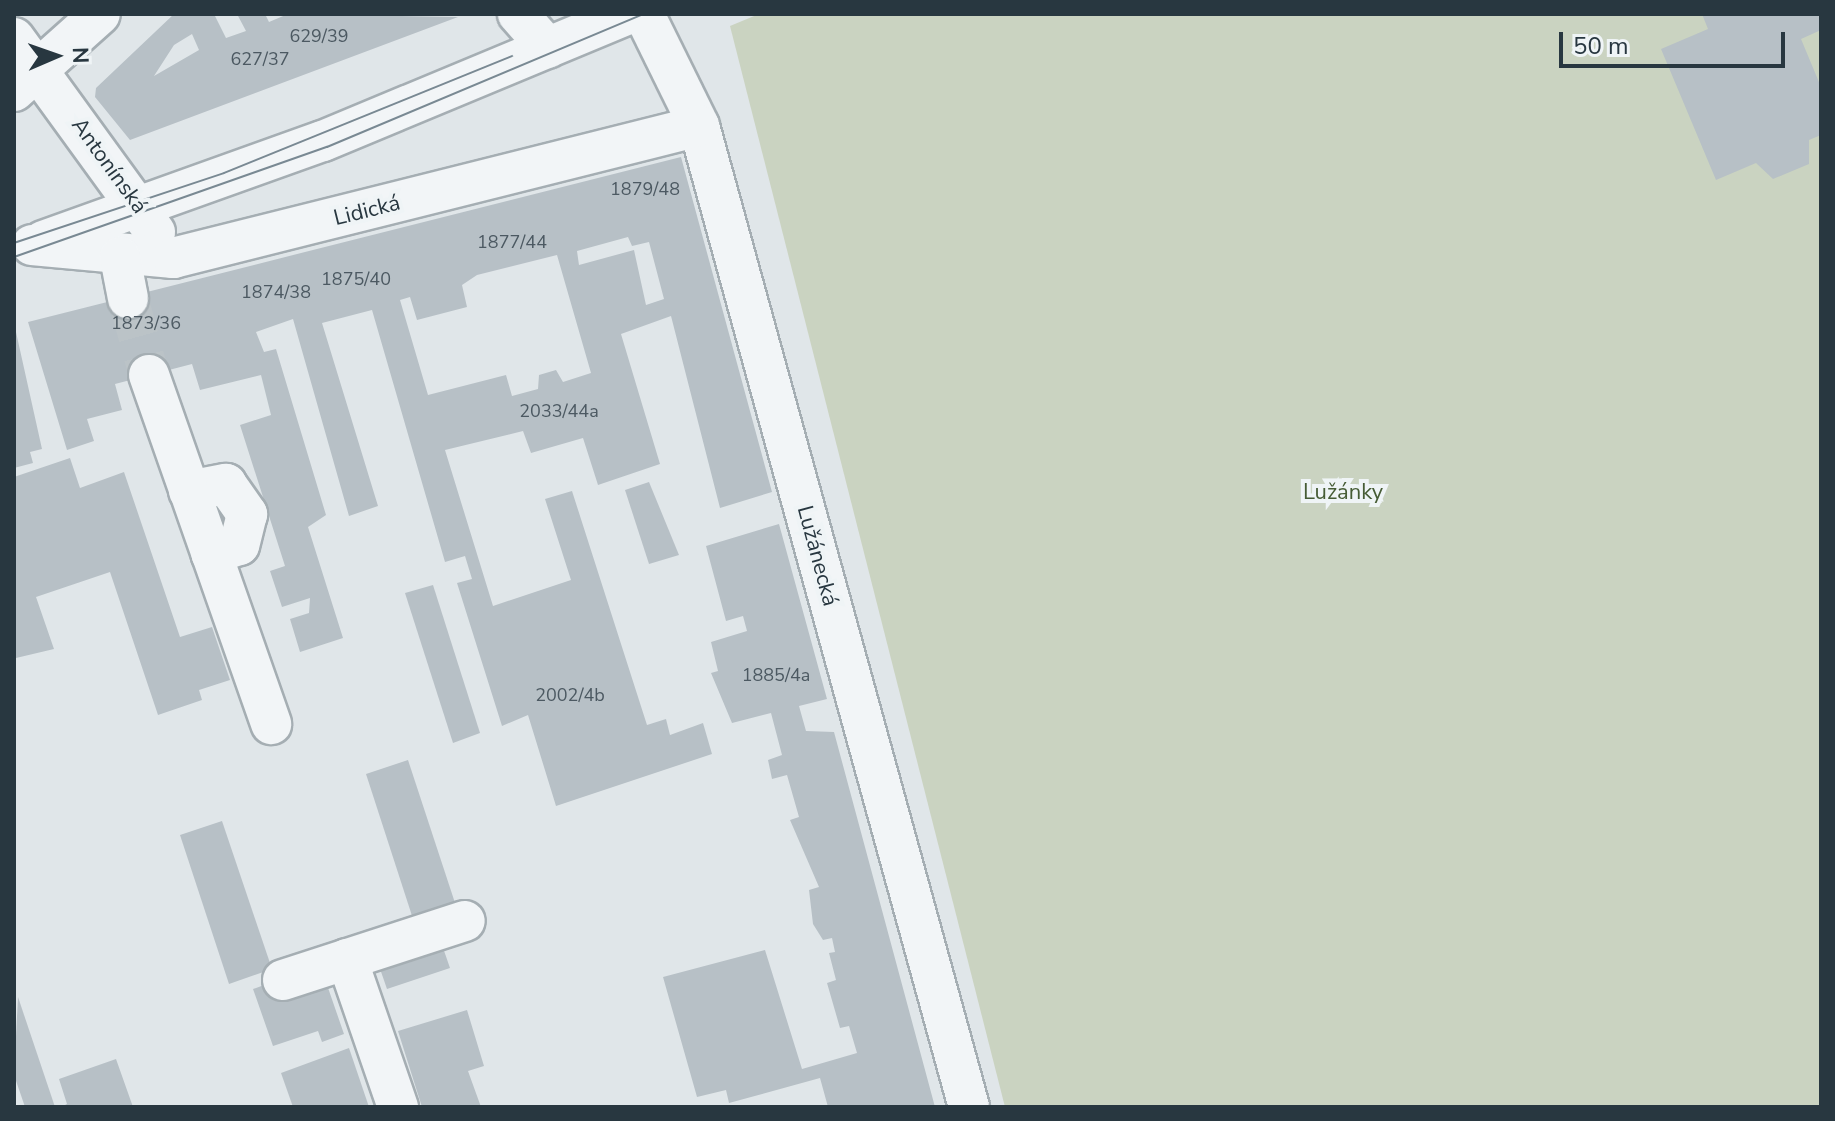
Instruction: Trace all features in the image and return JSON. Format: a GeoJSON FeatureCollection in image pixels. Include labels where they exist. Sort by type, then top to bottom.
{"type":"FeatureCollection","features":[{"type":"Feature","properties":{"kind":"street"},"geometry":{"type":"LineString","coordinates":[[27,81],[100,14]]}},
{"type":"Feature","properties":{"kind":"street"},"geometry":{"type":"LineString","coordinates":[[518,14],[548,48]]}},
{"type":"Feature","properties":{"kind":"street","name":"Lidická"},"geometry":{"type":"LineString","coordinates":[[23,247],[141,210],[628,14]]}},
{"type":"Feature","properties":{"kind":"street","name":"Lužánecká"},"geometry":{"type":"LineString","coordinates":[[644,14],[699,126],[969,1107]]}},
{"type":"Feature","properties":{"kind":"street","name":"Antonínská"},"geometry":{"type":"LineString","coordinates":[[14,38],[27,81],[141,210],[173,258]]}},
{"type":"Feature","properties":{"kind":"street","name":"Lidická"},"geometry":{"type":"LineString","coordinates":[[23,247],[120,257],[173,258],[699,126]]}},
{"type":"Feature","properties":{"kind":"street"},"geometry":{"type":"LineString","coordinates":[[120,257],[128,298]]}},
{"type":"Feature","properties":{"kind":"street"},"geometry":{"type":"LineString","coordinates":[[149,375],[271,724]]}},
{"type":"Feature","properties":{"kind":"street"},"geometry":{"type":"LineString","coordinates":[[283,980],[465,921]]}},
{"type":"Feature","properties":{"kind":"street"},"geometry":{"type":"LineString","coordinates":[[347,959],[398,1107]]}},
{"type":"Feature","properties":{"kind":"green space","name":"Lužánky"},"geometry":{"type":"Polygon","coordinates":[[[759,14],[1821,14],[1821,1107],[1005,1107],[730,26],[759,14]]]}},
{"type":"Feature","properties":{"kind":"building"},"geometry":{"type":"Polygon","coordinates":[[[174,14],[214,14],[226,38],[246,31],[237,14],[265,14],[269,22],[288,14],[458,17],[130,140],[95,97],[96,88],[174,14]],[[192,34],[174,45],[154,76],[199,50],[192,34]]]}},
{"type":"Feature","properties":{"kind":"building"},"geometry":{"type":"Polygon","coordinates":[[[1702,14],[1821,14],[1821,30],[1801,39],[1821,87],[1821,135],[1809,140],[1809,164],[1773,179],[1756,163],[1716,180],[1661,49],[1708,29],[1702,14]]]}},
{"type":"Feature","properties":{"kind":"building"},"geometry":{"type":"Polygon","coordinates":[[[681,157],[772,492],[720,508],[671,316],[621,334],[660,464],[598,485],[583,438],[531,453],[523,431],[445,450],[493,606],[571,580],[545,499],[572,491],[647,725],[666,719],[670,735],[703,723],[712,754],[556,806],[528,715],[502,726],[457,583],[472,579],[465,556],[445,562],[372,310],[322,323],[378,506],[349,516],[293,319],[256,332],[264,352],[276,349],[326,515],[308,527],[343,638],[300,652],[290,619],[309,613],[310,598],[282,607],[270,571],[285,566],[240,425],[271,415],[261,375],[200,390],[192,364],[115,384],[122,410],[87,419],[94,441],[67,450],[28,322],[681,157]],[[628,237],[577,251],[579,265],[634,250],[646,305],[664,299],[649,242],[632,246],[628,237]],[[557,255],[477,275],[462,285],[467,307],[417,320],[410,297],[400,300],[428,395],[506,375],[512,396],[538,389],[539,375],[556,370],[563,382],[591,373],[557,255]]]}},
{"type":"Feature","properties":{"kind":"building"},"geometry":{"type":"Polygon","coordinates":[[[14,323],[42,449],[30,452],[33,463],[14,468],[14,323]]]}},
{"type":"Feature","properties":{"kind":"building"},"geometry":{"type":"Polygon","coordinates":[[[70,458],[80,488],[124,472],[180,637],[212,627],[230,680],[199,690],[202,700],[158,715],[110,572],[36,597],[54,649],[16,658],[14,477],[70,458]]]}},
{"type":"Feature","properties":{"kind":"building"},"geometry":{"type":"Polygon","coordinates":[[[649,482],[679,555],[649,564],[625,490],[649,482]]]}},
{"type":"Feature","properties":{"kind":"building"},"geometry":{"type":"Polygon","coordinates":[[[779,524],[827,699],[799,706],[806,731],[834,732],[935,1107],[828,1107],[820,1078],[729,1103],[726,1090],[697,1097],[663,977],[765,950],[802,1069],[857,1053],[849,1026],[840,1028],[827,983],[836,980],[829,953],[835,952],[832,938],[823,940],[813,924],[809,890],[819,887],[790,820],[799,817],[787,775],[772,779],[768,760],[782,755],[771,713],[732,723],[711,673],[718,671],[711,642],[747,631],[743,616],[726,621],[706,546],[779,524]]]}},
{"type":"Feature","properties":{"kind":"building"},"geometry":{"type":"Polygon","coordinates":[[[433,585],[480,733],[453,743],[405,593],[433,585]]]}},
{"type":"Feature","properties":{"kind":"building"},"geometry":{"type":"Polygon","coordinates":[[[408,760],[457,909],[414,922],[366,774],[408,760]]]}},
{"type":"Feature","properties":{"kind":"building"},"geometry":{"type":"Polygon","coordinates":[[[222,821],[272,969],[229,984],[180,835],[222,821]]]}},
{"type":"Feature","properties":{"kind":"building"},"geometry":{"type":"Polygon","coordinates":[[[441,942],[450,968],[387,989],[378,963],[441,942]]]}},
{"type":"Feature","properties":{"kind":"building"},"geometry":{"type":"Polygon","coordinates":[[[275,981],[326,982],[344,1034],[322,1042],[318,1031],[273,1046],[253,989],[275,981]]]}},
{"type":"Feature","properties":{"kind":"building"},"geometry":{"type":"Polygon","coordinates":[[[18,997],[55,1107],[25,1107],[14,1075],[18,997]]]}},
{"type":"Feature","properties":{"kind":"building"},"geometry":{"type":"Polygon","coordinates":[[[467,1010],[484,1066],[468,1071],[481,1107],[422,1107],[398,1031],[467,1010]]]}},
{"type":"Feature","properties":{"kind":"building"},"geometry":{"type":"Polygon","coordinates":[[[349,1048],[369,1107],[293,1107],[281,1073],[349,1048]]]}},
{"type":"Feature","properties":{"kind":"building"},"geometry":{"type":"Polygon","coordinates":[[[116,1059],[133,1107],[61,1107],[67,1104],[59,1079],[116,1059]]]}},
{"type":"Feature","properties":{"kind":"tunnel"},"geometry":{"type":"LineString","coordinates":[[128,298],[149,375]]}},
{"type":"Feature","properties":{"kind":"tram line"},"geometry":{"type":"LineString","coordinates":[[14,257],[327,147],[643,14]]}},
{"type":"Feature","properties":{"kind":"tram line"},"geometry":{"type":"LineString","coordinates":[[14,243],[224,173],[512,56]]}}]}
